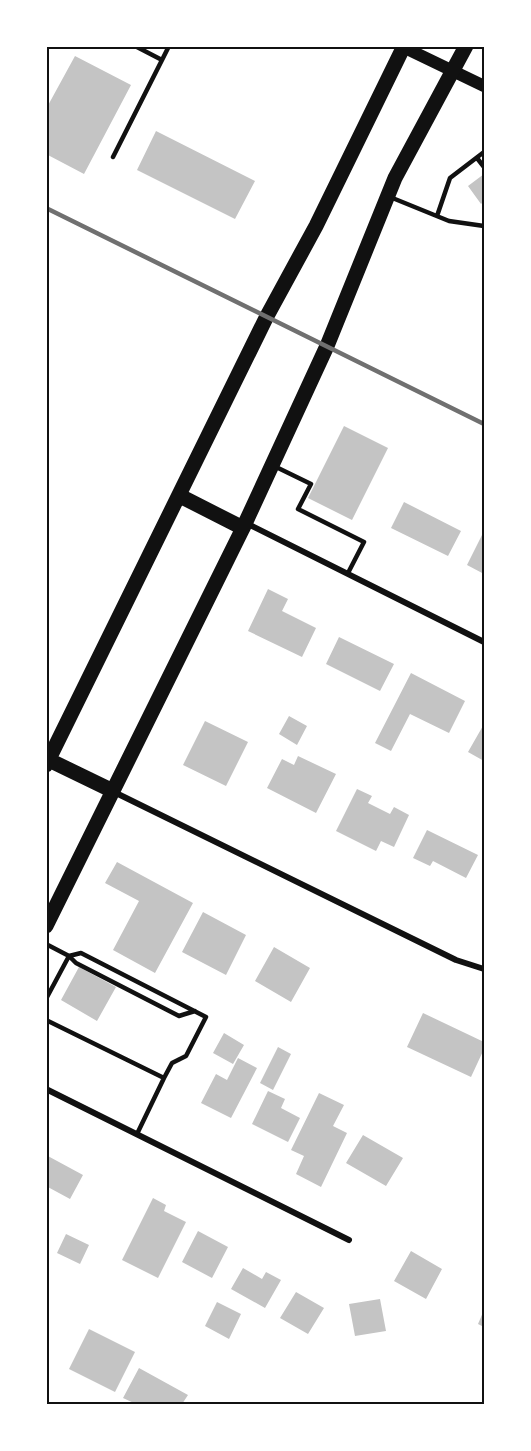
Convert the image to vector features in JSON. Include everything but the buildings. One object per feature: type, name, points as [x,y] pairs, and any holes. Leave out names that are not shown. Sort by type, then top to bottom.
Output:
[{"type":"main road","points":[[46,926],[272,465],[327,346],[395,178],[466,46]]},
{"type":"main road","points":[[113,791],[48,762],[403,47],[484,86]]},
{"type":"main road","points":[[180,496],[244,525]]},
{"type":"street","points":[[244,525],[348,573],[484,642]]},
{"type":"street","points":[[113,791],[456,960],[484,969]]},
{"type":"street","points":[[46,1089],[349,1240]]},
{"type":"lane","points":[[135,46],[162,60]]},
{"type":"lane","points":[[113,157],[170,46]]},
{"type":"lane","points":[[437,216],[450,178],[484,152]]},
{"type":"lane","points":[[477,158],[484,168]]},
{"type":"lane","points":[[388,196],[449,221],[484,226]]},
{"type":"lane","points":[[272,465],[311,484],[298,509],[364,543],[348,573]]},
{"type":"lane","points":[[46,944],[69,956],[76,963],[179,1016],[195,1011]]},
{"type":"lane","points":[[46,999],[69,956],[81,952],[207,1017],[186,1056],[172,1064],[137,1134]]},
{"type":"lane","points":[[46,1020],[164,1078]]},
{"type":"railway","points":[[46,208],[484,424]]}]
